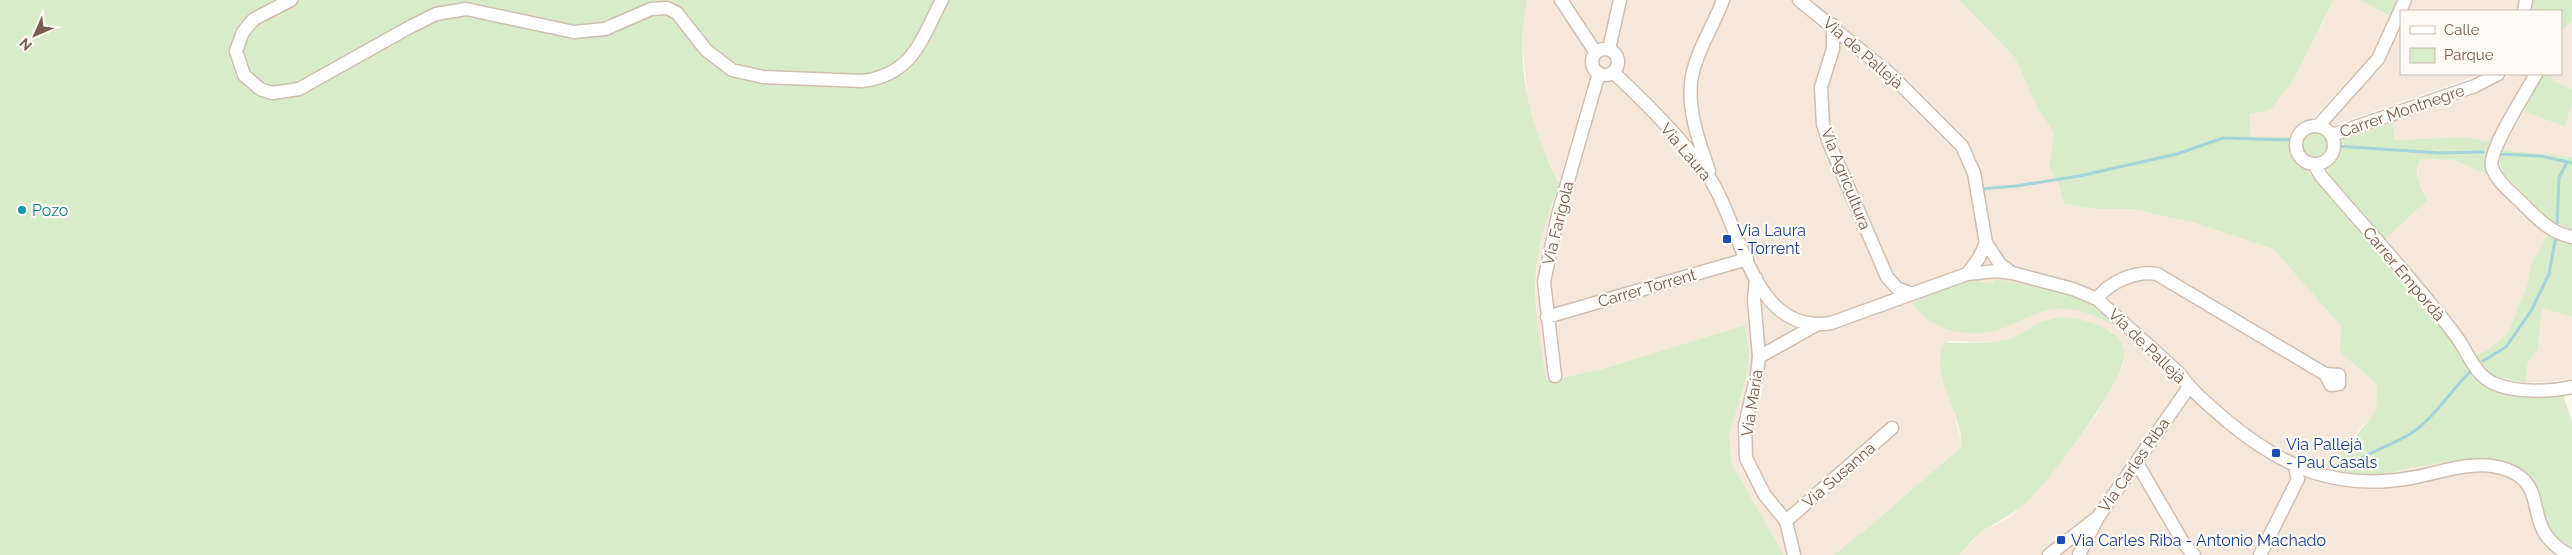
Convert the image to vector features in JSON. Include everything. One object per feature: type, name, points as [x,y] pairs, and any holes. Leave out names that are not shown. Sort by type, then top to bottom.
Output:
[{"type":"street","points":[[291,0],[254,19],[243,32],[236,51],[244,75],[260,89],[272,93],[299,89],[436,14],[466,9],[574,32],[605,29],[651,9],[667,8],[677,13],[706,50],[732,70],[762,77],[863,81],[879,79],[906,63],[918,49],[942,0]]},
{"type":"street","points":[[1561,0],[1596,53]]},
{"type":"street","points":[[1609,49],[1620,0]]},
{"type":"street","points":[[1712,183],[1698,142],[1691,92],[1692,75],[1723,0]]},
{"type":"street","name":"Via de Pallejà","points":[[1799,0],[1833,25],[1890,74],[1962,146],[1974,172],[1986,243],[2000,264],[2012,273],[2073,289],[2097,299],[2172,367],[2189,387],[2255,443],[2274,456],[2296,467],[2345,479],[2378,481],[2409,478],[2472,465],[2506,470],[2525,482],[2537,507],[2543,530],[2553,544],[2569,555]]},
{"type":"street","points":[[2318,126],[2332,135],[2334,147],[2333,153],[2328,160],[2314,164],[2301,157],[2297,144],[2303,131],[2318,126],[2378,59],[2400,11]]},
{"type":"street","name":"Via Agricultura","points":[[1833,25],[1833,49],[1821,87],[1823,124],[1832,151],[1887,277],[1897,288],[1912,294]]},
{"type":"street","points":[[1833,49],[1844,46],[1856,46]]},
{"type":"street","points":[[1602,49],[1609,49],[1618,58],[1618,66],[1613,72],[1599,73],[1593,63],[1596,53],[1602,49]]},
{"type":"street","name":"Via Laura","points":[[1613,72],[1680,141],[1712,183],[1767,298],[1788,317],[1816,325]]},
{"type":"street","name":"Via Farigola","points":[[1555,376],[1544,282],[1558,215],[1599,73]]},
{"type":"street","name":"Carrer Montnegre","points":[[2332,135],[2475,86],[2496,75]]},
{"type":"street","points":[[2535,75],[2500,138],[2491,160],[2492,168],[2546,226],[2552,231],[2572,237]]},
{"type":"street","name":"Carrer Empordà","points":[[2314,164],[2321,176],[2456,337],[2477,370],[2493,383],[2532,390],[2572,387]]},
{"type":"street","points":[[1967,274],[1979,258],[1986,243]]},
{"type":"street","name":"Carrer Torrent","points":[[1547,317],[1747,259]]},
{"type":"street","points":[[1816,325],[1831,323],[1967,274],[1996,271],[2012,273]]},
{"type":"street","points":[[2097,299],[2110,284],[2140,273],[2157,274],[2325,374]]},
{"type":"street","points":[[1879,306],[1887,288],[1887,277]]},
{"type":"street","name":"Via Maria","points":[[1756,278],[1754,299],[1759,358],[1758,374],[1745,426],[1746,458],[1764,494],[1786,521],[1794,555]]},
{"type":"street","name":"Via Maria","points":[[1759,358],[1816,325]]},
{"type":"street","name":"Via Carles Riba","points":[[2049,555],[2098,517],[2189,387]]},
{"type":"street","name":"Via Susanna","points":[[1786,521],[1892,428]]},
{"type":"street","points":[[2137,463],[2184,544],[2194,555]]},
{"type":"street","points":[[2260,555],[2298,479],[2296,467]]},
{"type":"street","points":[[2079,555],[2098,517]]},
{"type":"shaded area","points":[[1527,0],[1959,0],[2015,58],[2038,109],[2054,133],[2049,166],[2058,183],[2064,204],[2095,209],[2132,209],[2195,223],[2273,249],[2341,326],[2341,352],[2377,384],[2376,410],[2348,444],[2386,474],[2408,468],[2471,458],[2504,463],[2572,555],[1960,555],[1981,532],[2010,517],[2033,496],[2096,416],[2124,363],[2123,348],[2112,332],[2088,323],[2060,317],[2039,322],[2021,334],[2009,339],[1987,343],[1949,341],[1941,364],[1961,440],[1960,448],[1864,531],[1833,555],[1784,555],[1732,464],[1729,436],[1746,378],[1749,351],[1745,325],[1602,369],[1547,381],[1536,328],[1537,258],[1541,233],[1560,185],[1536,133],[1528,105],[1523,48],[1523,19]]},
{"type":"shaded area","points":[[2334,0],[2359,0],[2390,16],[2372,55],[2295,137],[2251,137],[2248,114],[2270,110],[2323,24]]},
{"type":"shaded area","points":[[2412,0],[2520,0],[2518,10],[2407,10]]},
{"type":"shaded area","points":[[2572,21],[2572,89],[2552,80],[2553,75],[2562,75],[2562,31]]},
{"type":"shaded area","points":[[2400,29],[2400,75],[2479,75],[2329,127],[2327,124],[2382,67]]},
{"type":"shaded area","points":[[2511,75],[2526,75],[2491,142],[2465,137],[2395,140],[2393,121],[2480,92]]},
{"type":"shaded area","points":[[2572,104],[2572,157],[2502,150],[2524,111],[2565,127]]},
{"type":"shaded area","points":[[2420,159],[2453,160],[2489,175],[2515,205],[2547,236],[2531,264],[2527,285],[2508,333],[2489,349],[2475,356],[2383,241],[2428,200],[2418,181],[2417,165]]},
{"type":"shaded area","points":[[2542,308],[2572,317],[2572,380],[2526,383],[2527,364],[2538,349]]},
{"type":"green space","points":[[0,0],[1527,0],[1522,49],[1527,95],[1540,140],[1560,185],[1549,211],[1542,235],[1535,282],[1538,328],[1547,381],[1602,369],[1745,325],[1749,351],[1746,378],[1729,436],[1732,464],[1784,555],[0,555]]},
{"type":"green space","points":[[1959,0],[2334,0],[2293,80],[2270,110],[2249,114],[2251,137],[2295,137],[2293,146],[2297,158],[2451,340],[2473,374],[2563,394],[2572,422],[2572,552],[2543,525],[2523,473],[2458,465],[2465,459],[2367,476],[2330,471],[2376,410],[2377,384],[2340,352],[2341,326],[2273,249],[2195,223],[2132,209],[2095,209],[2064,204],[2058,183],[2049,166],[2054,133],[2038,109],[2015,58]]},
{"type":"green space","points":[[2359,0],[2397,0],[2390,16]]},
{"type":"green space","points":[[2533,0],[2572,0],[2572,21],[2562,31],[2562,10],[2530,10]]},
{"type":"green space","points":[[2542,75],[2553,75],[2552,80],[2572,89],[2572,104],[2565,127],[2524,111]]},
{"type":"green space","points":[[2393,121],[2395,140],[2465,137],[2491,142],[2485,158],[2489,175],[2453,160],[2420,159],[2417,175],[2428,200],[2383,241],[2330,177],[2327,168],[2344,137]]},
{"type":"green space","points":[[2315,130],[2326,134],[2330,145],[2326,156],[2315,160],[2304,156],[2300,145],[2304,134]]},
{"type":"green space","points":[[2502,150],[2572,157],[2572,230],[2550,220],[2503,173],[2499,161]]},
{"type":"green space","points":[[2547,236],[2572,244],[2572,317],[2542,308],[2538,349],[2527,364],[2526,383],[2493,376],[2475,356],[2489,349],[2508,333],[2527,285],[2531,264]]},
{"type":"green space","points":[[1980,278],[1979,282],[1994,283],[1996,279],[2061,291],[2096,305],[2124,330],[2082,312],[2055,309],[2047,310],[1994,331],[1983,333],[1959,332],[1937,325],[1927,319],[1912,303],[1966,281]]},
{"type":"green space","points":[[2060,317],[2078,319],[2107,329],[2121,342],[2124,350],[2123,363],[2115,381],[2088,425],[2033,496],[2014,512],[1980,533],[1960,555],[1833,555],[1864,531],[1960,448],[1959,426],[1941,369],[1941,355],[1945,343],[1987,343],[2009,339],[2021,334],[2039,322]]},
{"type":"waterway","points":[[1980,189],[2016,186],[2079,176],[2177,154],[2223,138],[2291,140]]},
{"type":"waterway","points":[[2336,146],[2440,153],[2483,152]]},
{"type":"waterway","points":[[2497,154],[2541,156],[2572,163]]},
{"type":"waterway","points":[[2557,227],[2559,178],[2567,162]]},
{"type":"waterway","points":[[2483,361],[2506,347],[2531,311],[2549,274],[2556,236]]},
{"type":"waterway","points":[[2352,464],[2366,455],[2406,437],[2421,426],[2471,371]]},
{"type":"place","name":"Pozo","points":[[22,210]]},
{"type":"place","name":"Via Laura - Torrent","points":[[1727,239]]},
{"type":"place","name":"Via Pallejà - Pau Casals","points":[[2276,453]]},
{"type":"place","name":"Via Carles Riba - Antonio Machado","points":[[2061,540]]}]
